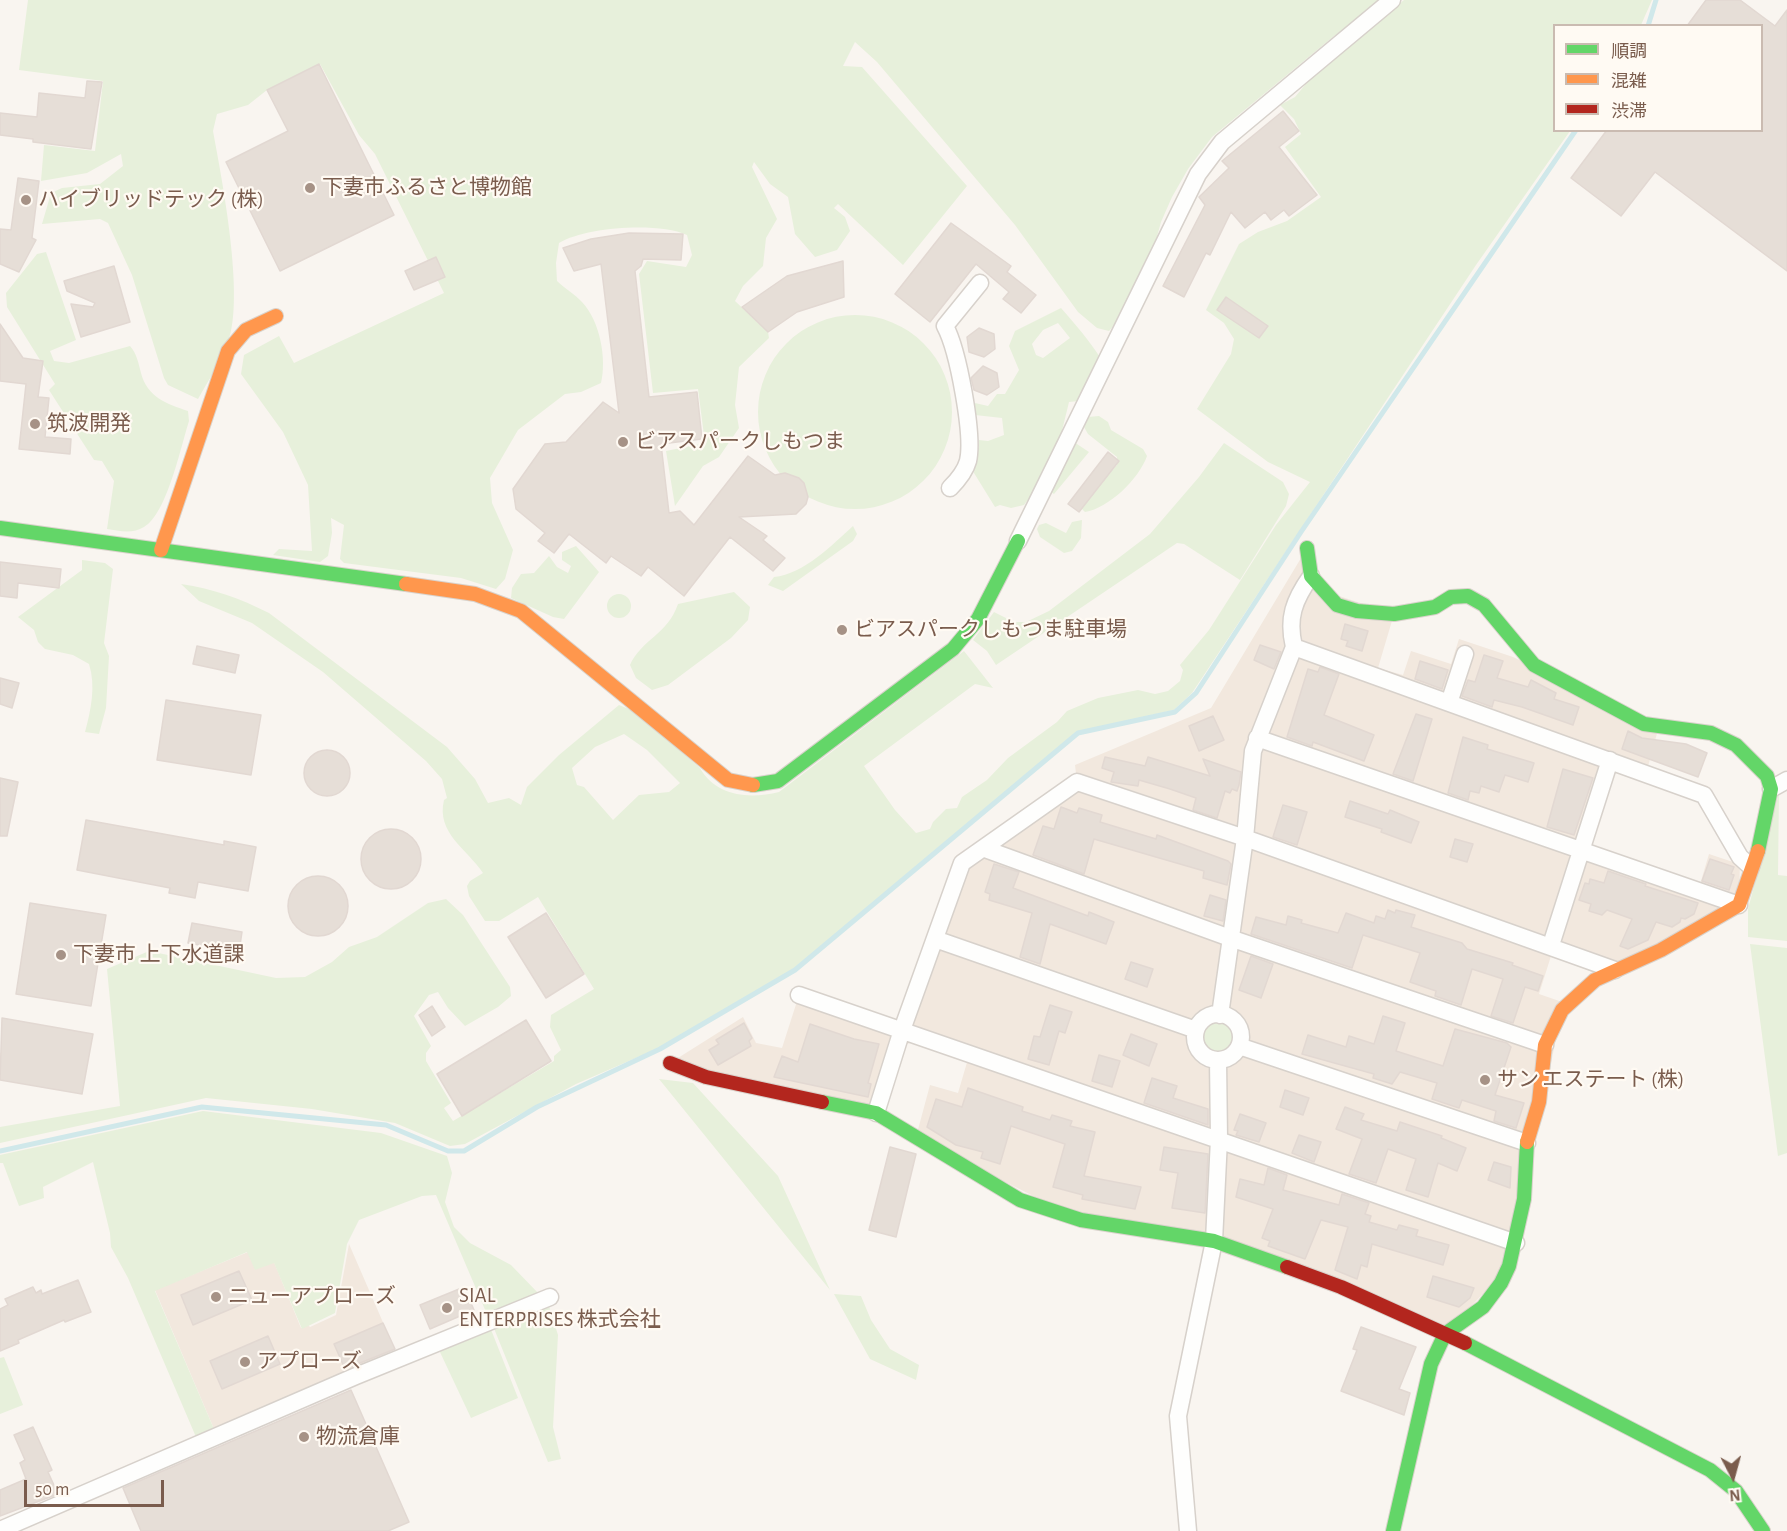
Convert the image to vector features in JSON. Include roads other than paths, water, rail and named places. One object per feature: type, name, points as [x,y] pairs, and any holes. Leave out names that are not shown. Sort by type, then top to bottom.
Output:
[{"type":"street","points":[[0,528],[445,588],[498,602],[521,611],[541,626],[728,780],[753,785],[778,781],[953,649],[978,619],[1198,174],[1221,142],[1392,0]]},
{"type":"street","points":[[950,488],[961,477],[968,460],[967,423],[958,359],[953,340],[945,327],[980,283]]},
{"type":"street","points":[[161,550],[228,351],[246,330],[276,316]]},
{"type":"street","points":[[1307,548],[1311,576],[1337,605],[1357,611],[1394,614],[1435,607],[1451,597],[1468,596],[1484,605],[1534,665],[1644,724],[1711,733],[1736,745],[1767,776],[1771,789],[1766,818],[1739,905],[1661,950],[1595,980],[1562,1010],[1545,1045],[1539,1102],[1527,1143],[1524,1199],[1516,1243],[1501,1284],[1483,1307],[1445,1334],[1431,1364],[1393,1531]]},
{"type":"street","points":[[1220,1015],[1245,838],[1253,751],[1276,698],[1294,647],[1290,631],[1291,611],[1296,596],[1311,576]]},
{"type":"street","points":[[1294,647],[1704,795],[1740,857],[1751,867]]},
{"type":"street","points":[[1449,703],[1465,654]]},
{"type":"street","points":[[1257,738],[1739,905]]},
{"type":"street","points":[[1551,945],[1579,851],[1610,760]]},
{"type":"street","points":[[1771,789],[1787,780]]},
{"type":"street","points":[[876,1113],[902,1030],[962,863],[1077,782],[1245,838],[1551,945],[1615,970]]},
{"type":"street","points":[[985,849],[1230,938],[1545,1045]]},
{"type":"street","points":[[935,939],[1196,1030]]},
{"type":"street","points":[[799,995],[1516,1243]]},
{"type":"street","points":[[1227,1016],[1238,1025],[1241,1039],[1231,1057],[1218,1060],[1204,1056],[1199,1050],[1196,1044],[1196,1030],[1206,1018],[1227,1016]]},
{"type":"street","points":[[1239,1046],[1527,1143]]},
{"type":"street","points":[[1188,1531],[1178,1416],[1214,1241],[1219,1139],[1218,1060]]},
{"type":"street","points":[[670,1063],[706,1077],[876,1113],[1020,1200],[1081,1220],[1214,1241],[1341,1287],[1445,1334],[1728,1481],[1748,1504],[1762,1531]]},
{"type":"street","points":[[0,1530],[356,1376],[550,1297]]},
{"type":"waterway","points":[[1649,24],[1656,0]]},
{"type":"waterway","points":[[0,1151],[202,1107],[386,1125],[448,1151],[464,1151],[537,1107],[660,1049],[795,970],[1078,733],[1175,712],[1196,693],[1301,532],[1575,132]]},
{"type":"place","name":"下妻市ふるさと博物館","points":[[310,188]]},
{"type":"place","name":"ハイブリッドテック (株)","points":[[26,200]]},
{"type":"place","name":"筑波開発","points":[[35,424]]},
{"type":"place","name":"ビアスパークしもつま","points":[[623,442]]},
{"type":"place","name":"ビアスパークしもつま駐車場","points":[[842,630]]},
{"type":"place","name":"下妻市 上下水道課","points":[[61,955]]},
{"type":"place","name":"サン エステート (株)","points":[[1485,1080]]},
{"type":"place","name":"ニューアプローズ","points":[[216,1297]]},
{"type":"place","name":"SIAL ENTERPRISES 株式会社","points":[[447,1308]]},
{"type":"place","name":"アプローズ","points":[[245,1362]]},
{"type":"place","name":"物流倉庫","points":[[304,1437]]}]
